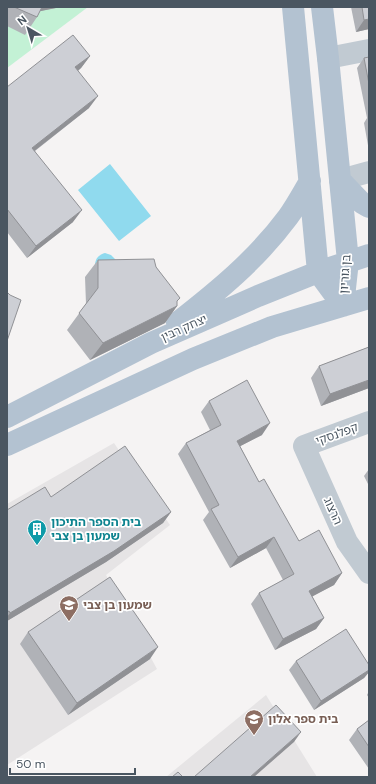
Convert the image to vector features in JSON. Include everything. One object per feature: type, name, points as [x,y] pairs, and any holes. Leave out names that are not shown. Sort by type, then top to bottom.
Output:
[{"type":"main road","points":[[293,7],[318,272]]},
{"type":"main road","name":"בן גוריון","points":[[322,7],[348,261],[343,306]]},
{"type":"main road","points":[[340,180],[362,203],[369,207]]},
{"type":"main road","points":[[151,343],[213,295],[246,266],[288,217],[310,181]]},
{"type":"main road","name":"יצחק רבין","points":[[7,417],[151,343],[258,296],[318,272],[369,255]]},
{"type":"main road","name":"בן גוריון","points":[[318,272],[343,306]]},
{"type":"main road","points":[[7,445],[193,358],[272,327],[369,298]]},
{"type":"street","points":[[328,58],[369,50]]},
{"type":"street","points":[[340,180],[369,172]]},
{"type":"street","name":"קפלנסקי","points":[[304,446],[369,422]]},
{"type":"street","name":"הרצוג","points":[[304,446],[347,542],[369,572]]},
{"type":"shaded area","name":"שמעון בן צבי","points":[[114,443],[170,525],[106,575],[157,669],[7,765],[7,504]]},
{"type":"shaded area","name":"בית ספר אלון","points":[[266,695],[317,777],[166,777]]},
{"type":"green space","points":[[22,7],[88,7],[7,68],[7,17]]},
{"type":"water","points":[[110,164],[151,216],[119,241],[78,190]]},
{"type":"water","points":[[105,253],[111,255],[116,260],[95,266],[97,258]]},
{"type":"building","points":[[14,7],[42,7],[37,17]]},
{"type":"building","points":[[362,7],[369,7],[369,19],[364,20]]},
{"type":"building","points":[[73,35],[90,56],[75,67],[98,96],[32,148],[82,210],[36,246],[7,209],[7,87]]},
{"type":"building","points":[[369,57],[369,84],[364,58]]},
{"type":"building","points":[[154,259],[156,267],[180,298],[177,301],[177,306],[103,343],[79,313],[98,288],[98,260]]},
{"type":"building","points":[[7,292],[21,300],[7,341]]},
{"type":"building","points":[[369,347],[369,380],[330,394],[319,366]]},
{"type":"building","points":[[247,380],[270,423],[237,441],[259,482],[264,479],[299,541],[319,530],[342,573],[309,591],[324,618],[283,639],[259,593],[294,574],[274,537],[238,557],[211,509],[219,505],[186,443],[221,425],[209,401]]},
{"type":"building","points":[[125,446],[171,512],[114,551],[10,613],[9,611],[7,612],[7,510],[45,487],[51,497]]},
{"type":"building","points":[[110,577],[158,647],[77,703],[28,632]]},
{"type":"building","points":[[346,629],[369,665],[369,670],[321,701],[296,661]]},
{"type":"building","points":[[276,705],[301,732],[250,777],[194,777]]},
{"type":"building","points":[[369,720],[369,747],[357,729]]},
{"type":"building","points":[[178,772],[183,777],[172,777]]},
{"type":"place","name":"בית הספר התיכון שמעון בן צבי","points":[[37,546]]},
{"type":"place","name":"שמעון בן צבי","points":[[69,622]]},
{"type":"place","name":"בית ספר אלון","points":[[254,736]]}]
